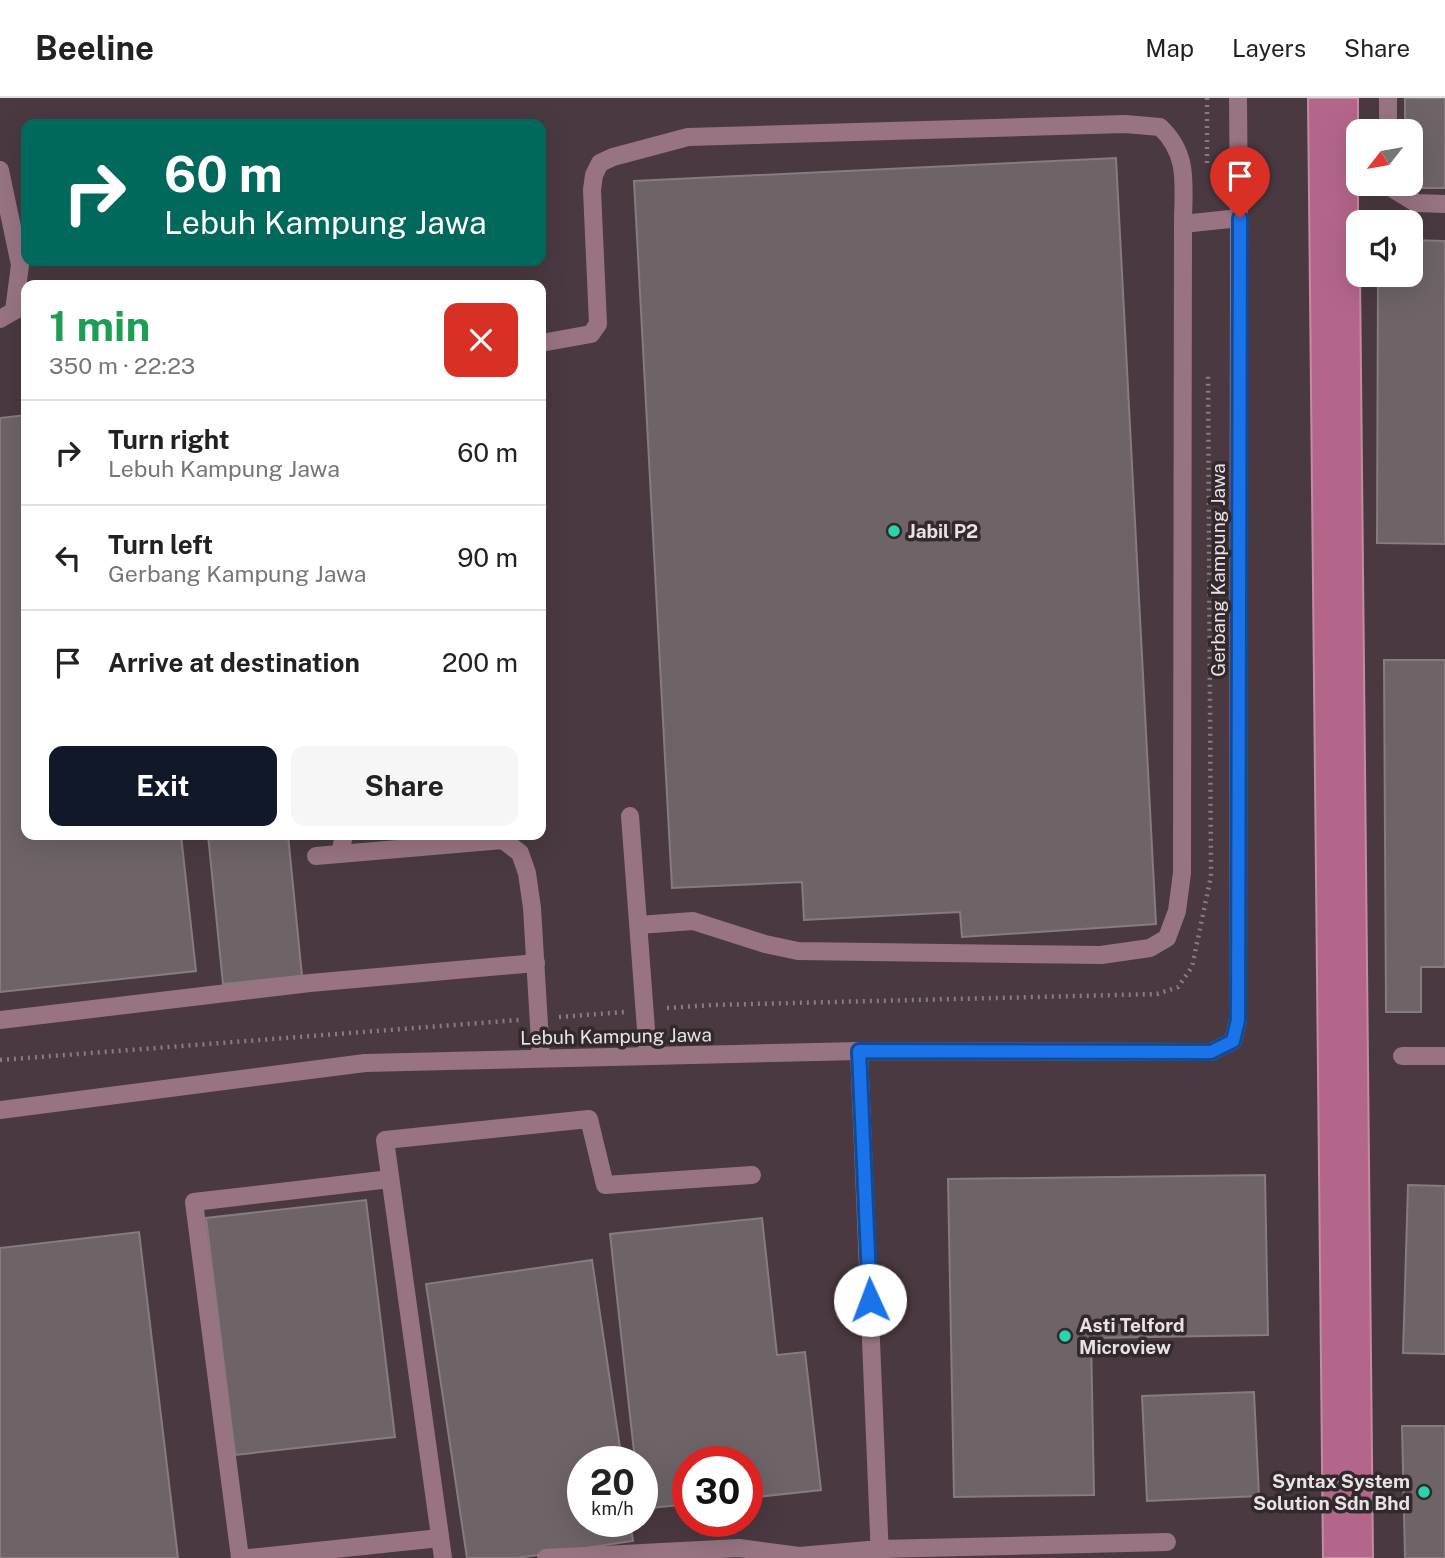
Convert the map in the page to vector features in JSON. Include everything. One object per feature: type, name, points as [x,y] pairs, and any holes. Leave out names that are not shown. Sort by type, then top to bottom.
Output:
[{"type":"street","name":"Gerbang Kampung Jawa","points":[[1233,1041],[1238,1020],[1240,218],[1237,98]]},
{"type":"street","points":[[1388,98],[1388,119]]},
{"type":"street","points":[[546,341],[591,334],[598,324],[592,190],[600,163],[613,157],[688,137],[1125,124],[1160,127],[1177,146],[1183,165],[1182,873],[1177,911],[1167,938],[1150,948],[1101,955],[798,951],[765,944],[693,921],[639,925]]},
{"type":"street","points":[[0,170],[20,265],[14,311],[0,320]]},
{"type":"street","points":[[1404,196],[1416,203],[1445,204]]},
{"type":"street","points":[[1183,224],[1240,218]]},
{"type":"street","points":[[630,816],[648,1056]]},
{"type":"street","points":[[340,854],[343,840]]},
{"type":"street","points":[[316,856],[503,840],[520,853],[527,873],[536,963],[541,1058]]},
{"type":"street","points":[[0,1020],[310,983],[536,963]]},
{"type":"street","name":"Lebuh Kampung Jawa","points":[[0,1110],[365,1063],[859,1051],[1211,1052],[1233,1041]]},
{"type":"street","points":[[859,1051],[880,1554]]},
{"type":"street","points":[[1402,1056],[1445,1056]]},
{"type":"street","points":[[443,1558],[385,1140],[589,1119],[605,1185],[752,1175]]},
{"type":"street","points":[[240,1558],[194,1202],[390,1178]]},
{"type":"street","points":[[249,1558],[440,1538]]},
{"type":"street","points":[[546,1558],[739,1548],[799,1557],[1167,1542]]},
{"type":"path","points":[[1207,98],[1207,180]]},
{"type":"path","points":[[0,1060],[712,1005],[1157,993],[1178,986],[1192,967],[1211,876],[1208,360]]},
{"type":"shaded area","points":[[0,98],[1445,98],[1445,1558],[0,1558]]},
{"type":"shaded area","points":[[1308,98],[1358,98],[1358,119],[1346,119],[1346,196],[1358,196],[1358,210],[1346,210],[1346,287],[1360,287],[1373,1558],[1323,1558]]},
{"type":"building","points":[[1405,98],[1445,98],[1445,188],[1423,188],[1423,119],[1405,119]]},
{"type":"building","name":"Jabil P2","points":[[1116,158],[1156,924],[962,937],[960,912],[804,920],[802,882],[672,888],[634,181]]},
{"type":"building","points":[[1423,240],[1445,241],[1445,544],[1377,543],[1378,287],[1423,287]]},
{"type":"building","points":[[21,416],[21,840],[182,840],[196,971],[0,992],[0,418]]},
{"type":"building","points":[[1384,660],[1445,660],[1445,967],[1421,967],[1421,1012],[1386,1012]]},
{"type":"building","points":[[209,840],[288,840],[302,976],[223,984]]},
{"type":"building","name":"Asti Telford Microview","points":[[1265,1175],[1268,1335],[1091,1338],[1094,1495],[954,1497],[948,1179]]},
{"type":"building","points":[[1408,1185],[1445,1186],[1445,1354],[1403,1353]]},
{"type":"building","points":[[366,1200],[395,1437],[235,1455],[206,1218]]},
{"type":"building","points":[[762,1218],[777,1355],[805,1352],[821,1490],[763,1496],[763,1446],[672,1446],[672,1506],[658,1507],[658,1446],[633,1446],[610,1234]]},
{"type":"building","points":[[139,1232],[178,1558],[0,1558],[0,1248]]},
{"type":"building","points":[[592,1260],[620,1446],[567,1446],[567,1537],[632,1537],[633,1541],[517,1558],[467,1558],[426,1284]]},
{"type":"building","points":[[1254,1392],[1259,1496],[1147,1501],[1142,1396]]},
{"type":"building","name":"Syntax System Solution Sdn Bhd","points":[[1402,1426],[1445,1426],[1445,1558],[1405,1558]]},
{"type":"place","name":"Jabil P2","points":[[894,531]]},
{"type":"place","name":"Asti Telford Microview","points":[[1065,1336]]},
{"type":"place","name":"Syntax System Solution Sdn Bhd","points":[[1424,1492]]},
{"type":"route","points":[[870,1300],[859,1051],[1211,1052],[1233,1041],[1238,1020],[1240,218]]}]
